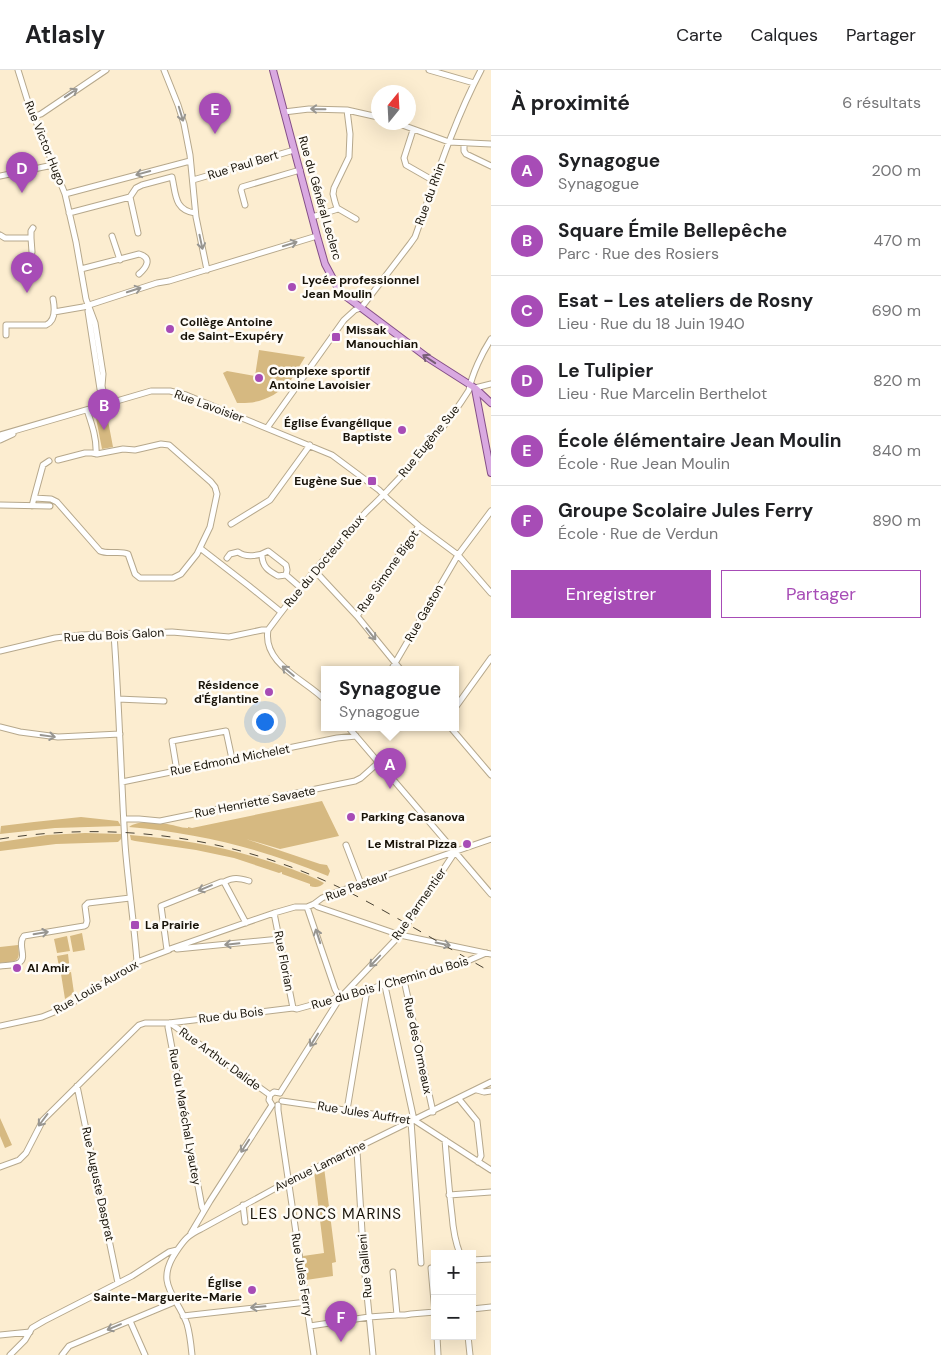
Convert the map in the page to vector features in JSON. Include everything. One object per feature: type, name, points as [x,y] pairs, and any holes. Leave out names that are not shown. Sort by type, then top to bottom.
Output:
[{"type":"main road","name":"Rue du Général Leclerc","points":[[273,70],[325,264],[340,292],[428,358],[473,386],[491,403]]},
{"type":"main road","points":[[473,386],[491,473]]},
{"type":"street","name":"Rue Victor Hugo","points":[[18,70],[27,99],[65,194],[74,232],[105,405]]},
{"type":"street","points":[[35,116],[41,114],[106,70]]},
{"type":"street","points":[[164,70],[184,124],[193,180],[195,213],[207,270]]},
{"type":"street","points":[[429,70],[474,83]]},
{"type":"street","name":"Rue du Rhin","points":[[267,428],[344,320],[355,310],[361,308],[415,237],[449,142],[481,70]]},
{"type":"street","points":[[284,112],[309,109],[347,110],[371,116]]},
{"type":"street","points":[[347,110],[350,134],[349,157],[333,191],[338,209],[356,218]]},
{"type":"street","points":[[434,181],[406,165],[404,158],[413,130],[449,142],[491,144]]},
{"type":"street","points":[[464,143],[466,154],[491,166]]},
{"type":"street","name":"Rue Paul Bert","points":[[193,180],[294,150]]},
{"type":"street","points":[[65,194],[190,161]]},
{"type":"street","points":[[0,176],[53,165]]},
{"type":"street","points":[[246,206],[240,190],[242,187],[300,170]]},
{"type":"street","points":[[68,213],[130,197],[136,188],[142,185],[172,177],[182,209],[195,213]]},
{"type":"street","points":[[130,197],[138,234]]},
{"type":"street","points":[[312,217],[338,209]]},
{"type":"street","points":[[32,252],[30,231],[33,228]]},
{"type":"street","points":[[0,235],[6,238],[31,238]]},
{"type":"street","points":[[112,236],[120,260]]},
{"type":"street","points":[[54,312],[88,306],[157,283],[170,281],[317,236]]},
{"type":"street","points":[[81,270],[142,254],[147,264],[146,268],[139,274]]},
{"type":"street","points":[[6,334],[6,325],[48,324],[53,318],[53,300]]},
{"type":"street","name":"Rue Eugène Sue","points":[[383,494],[389,490],[450,419],[473,386],[482,356],[491,339]]},
{"type":"street","points":[[473,386],[491,384]]},
{"type":"street","name":"Rue Lavoisier","points":[[0,436],[61,417],[88,413],[105,405],[151,391],[175,392],[192,397],[332,455],[383,494],[419,526],[458,555],[491,593]]},
{"type":"street","points":[[88,413],[97,449],[96,453]]},
{"type":"street","name":"Rue Lavoisier","points":[[0,440],[20,430]]},
{"type":"street","points":[[34,498],[56,502],[100,551],[107,553],[124,552],[128,554],[135,574],[140,578],[173,578],[178,576],[200,548],[210,527],[217,496],[216,489],[211,482],[171,447],[166,444],[156,444],[135,450],[123,449],[89,453],[58,460]]},
{"type":"street","points":[[231,524],[270,500],[310,445]]},
{"type":"street","points":[[32,506],[43,465],[49,461]]},
{"type":"street","name":"Rue du Docteur Roux","points":[[268,630],[315,571],[383,494]]},
{"type":"street","points":[[0,505],[50,506]]},
{"type":"street","name":"Rue Gaston","points":[[393,666],[458,555],[491,511]]},
{"type":"street","name":"Rue Simone Bigot","points":[[357,616],[419,526]]},
{"type":"street","points":[[200,548],[281,612]]},
{"type":"street","points":[[228,558],[230,554],[238,552],[243,559],[262,555],[268,551],[284,563],[287,567],[286,575]]},
{"type":"street","points":[[262,555],[264,566],[278,576],[286,575],[301,588]]},
{"type":"street","points":[[315,571],[357,616],[398,666]]},
{"type":"street","points":[[268,630],[268,644],[279,662],[286,670],[321,696]]},
{"type":"street","name":"Rue du Bois Galon","points":[[0,651],[81,634],[172,632],[229,637],[268,630]]},
{"type":"street","points":[[114,634],[124,819],[137,962]]},
{"type":"street","points":[[459,702],[491,658]]},
{"type":"street","points":[[118,698],[164,701]]},
{"type":"street","points":[[0,727],[20,732],[58,737],[120,734]]},
{"type":"street","points":[[177,771],[172,741],[226,731],[232,760]]},
{"type":"street","name":"Rue Edmond Michelet","points":[[338,738],[347,731]]},
{"type":"street","points":[[352,731],[491,894]]},
{"type":"street","points":[[453,731],[491,775]]},
{"type":"street","name":"Rue Edmond Michelet","points":[[122,782],[338,738],[356,736]]},
{"type":"street","name":"Rue Henriette Savaete","points":[[124,819],[160,820],[355,781],[379,762]]},
{"type":"street","name":"Rue Pasteur","points":[[167,950],[274,913],[295,907],[307,907],[322,898],[491,839]]},
{"type":"street","points":[[346,845],[361,884]]},
{"type":"street","name":"Rue Parmentier","points":[[280,1093],[340,998],[400,935],[455,851]]},
{"type":"street","points":[[167,950],[161,906],[232,878],[242,878],[249,881]]},
{"type":"street","points":[[224,882],[246,923]]},
{"type":"street","points":[[0,966],[19,964],[22,961],[21,941],[24,936],[86,925],[85,906],[88,902],[130,898]]},
{"type":"street","points":[[314,904],[400,935],[489,953]]},
{"type":"street","points":[[307,907],[340,998]]},
{"type":"street","name":"Rue Florian","points":[[274,913],[293,1008]]},
{"type":"street","name":"Rue Louis Auroux","points":[[0,1026],[42,1017],[64,1008],[137,962],[167,950],[280,939]]},
{"type":"street","name":"Rue du Bois / Chemin du Bois","points":[[293,1008],[298,1009],[384,986],[468,962],[489,953]]},
{"type":"street","name":"Rue des Ormeaux","points":[[404,980],[433,1112]]},
{"type":"street","points":[[384,986],[412,1120],[421,1263]]},
{"type":"street","points":[[347,1110],[367,990]]},
{"type":"street","name":"Rue du Bois","points":[[0,1167],[19,1160],[26,1153],[43,1120],[139,1025],[145,1022],[169,1023],[293,1008]]},
{"type":"street","name":"Rue Arthur Dalide","points":[[169,1023],[270,1095]]},
{"type":"street","name":"Rue du Maréchal Lyautey","points":[[169,1023],[168,1027],[204,1211]]},
{"type":"street","name":"Avenue Lamartine","points":[[10,1355],[32,1328],[118,1283],[169,1252],[178,1250],[191,1234],[288,1181],[412,1120],[433,1112],[491,1082]]},
{"type":"street","name":"Rue Auguste Dasprat","points":[[77,1086],[118,1283]]},
{"type":"street","points":[[477,1090],[491,1091]]},
{"type":"street","points":[[191,1234],[204,1211],[278,1104],[282,1097],[280,1093],[274,1092],[270,1095],[269,1100],[278,1104]]},
{"type":"street","points":[[459,1099],[477,1121],[481,1156],[478,1162]]},
{"type":"street","name":"Rue Jules Auffret","points":[[278,1104],[347,1110],[412,1120],[491,1170]]},
{"type":"street","name":"Rue Jules Ferry","points":[[278,1104],[314,1355]]},
{"type":"street","points":[[445,1140],[449,1195],[455,1243],[458,1250]]},
{"type":"street","name":"Rue Gallieni","points":[[355,1148],[357,1151],[372,1355]]},
{"type":"street","points":[[449,1195],[491,1192]]},
{"type":"street","points":[[243,1205],[245,1222]]},
{"type":"street","points":[[178,1250],[168,1267],[166,1277],[174,1301],[189,1330],[192,1355]]},
{"type":"street","points":[[158,1260],[168,1267]]},
{"type":"street","points":[[476,1260],[491,1260]]},
{"type":"street","points":[[393,1272],[397,1315]]},
{"type":"street","points":[[62,1355],[69,1346],[174,1301]]},
{"type":"street","points":[[183,1316],[307,1302]]},
{"type":"street","points":[[476,1309],[491,1307]]},
{"type":"street","points":[[310,1326],[369,1317],[405,1316],[431,1312]]},
{"type":"street","points":[[130,1321],[145,1355]]},
{"type":"street","points":[[0,1334],[30,1332]]},
{"type":"street","points":[[436,1340],[438,1355]]},
{"type":"street","points":[[468,1340],[470,1355]]},
{"type":"shaded area","name":"Complexe sportif Antoine Lavoisier","points":[[259,350],[305,357],[291,380],[279,391],[259,401],[237,403],[223,373],[227,371],[255,376]]},
{"type":"shaded area","points":[[106,410],[113,447],[102,449],[95,413]]},
{"type":"shaded area","points":[[322,801],[339,836],[280,849],[246,839],[327,865],[330,871],[328,876],[255,850],[180,833],[129,827],[139,823],[152,822],[192,828]]},
{"type":"shaded area","points":[[81,817],[118,821],[121,826],[55,828],[0,834],[1,826]]},
{"type":"shaded area","points":[[122,834],[118,842],[56,844],[0,851],[0,842],[47,835]]},
{"type":"shaded area","points":[[130,835],[185,841],[239,852],[293,870],[324,883],[320,886],[312,887],[310,884],[282,874],[282,872],[279,873],[234,858],[135,841],[131,840]]},
{"type":"shaded area","points":[[82,933],[85,950],[73,952],[70,936]]},
{"type":"shaded area","points":[[67,936],[70,951],[57,953],[54,939]]},
{"type":"shaded area","points":[[18,945],[19,955],[16,960],[0,963],[0,947]]},
{"type":"shaded area","points":[[68,954],[70,971],[60,972],[57,956]]},
{"type":"shaded area","points":[[71,972],[74,993],[65,999],[61,974]]},
{"type":"shaded area","points":[[0,1118],[12,1145],[5,1148],[0,1136]]},
{"type":"shaded area","points":[[324,1167],[336,1262],[332,1263],[333,1276],[306,1280],[303,1256],[324,1253],[314,1171]]},
{"type":"railway","points":[[0,839],[42,834],[127,833],[211,844],[252,854],[293,868],[341,888],[491,972]]},
{"type":"place","name":"École élémentaire Jean Moulin","points":[[215,134]]},
{"type":"place","name":"Le Tulipier","points":[[22,193]]},
{"type":"place","name":"Lycée professionnel Jean Moulin","points":[[292,287]]},
{"type":"place","name":"Esat - Les ateliers de Rosny","points":[[27,293]]},
{"type":"place","name":"Collège Antoine de Saint-Exupéry","points":[[170,329]]},
{"type":"place","name":"Missak Manouchian","points":[[336,337]]},
{"type":"place","name":"Complexe sportif Antoine Lavoisier","points":[[259,378]]},
{"type":"place","name":"Square Émile Bellepêche","points":[[104,430]]},
{"type":"place","name":"Église Évangélique Baptiste","points":[[402,430]]},
{"type":"place","name":"Eugène Sue","points":[[372,481]]},
{"type":"place","name":"Résidence d'Églantine","points":[[269,692]]},
{"type":"place","name":"Synagogue","points":[[390,789]]},
{"type":"place","name":"Parking Casanova","points":[[351,817]]},
{"type":"place","name":"Le Mistral Pizza","points":[[467,844]]},
{"type":"place","name":"La Prairie","points":[[135,925]]},
{"type":"place","name":"Al Amir","points":[[17,968]]},
{"type":"place","name":"Église Sainte-Marguerite-Marie","points":[[252,1290]]},
{"type":"place","name":"Groupe Scolaire Jules Ferry","points":[[341,1342]]},
{"type":"district","name":"LES JONCS MARINS","points":[[326,1214]]}]
